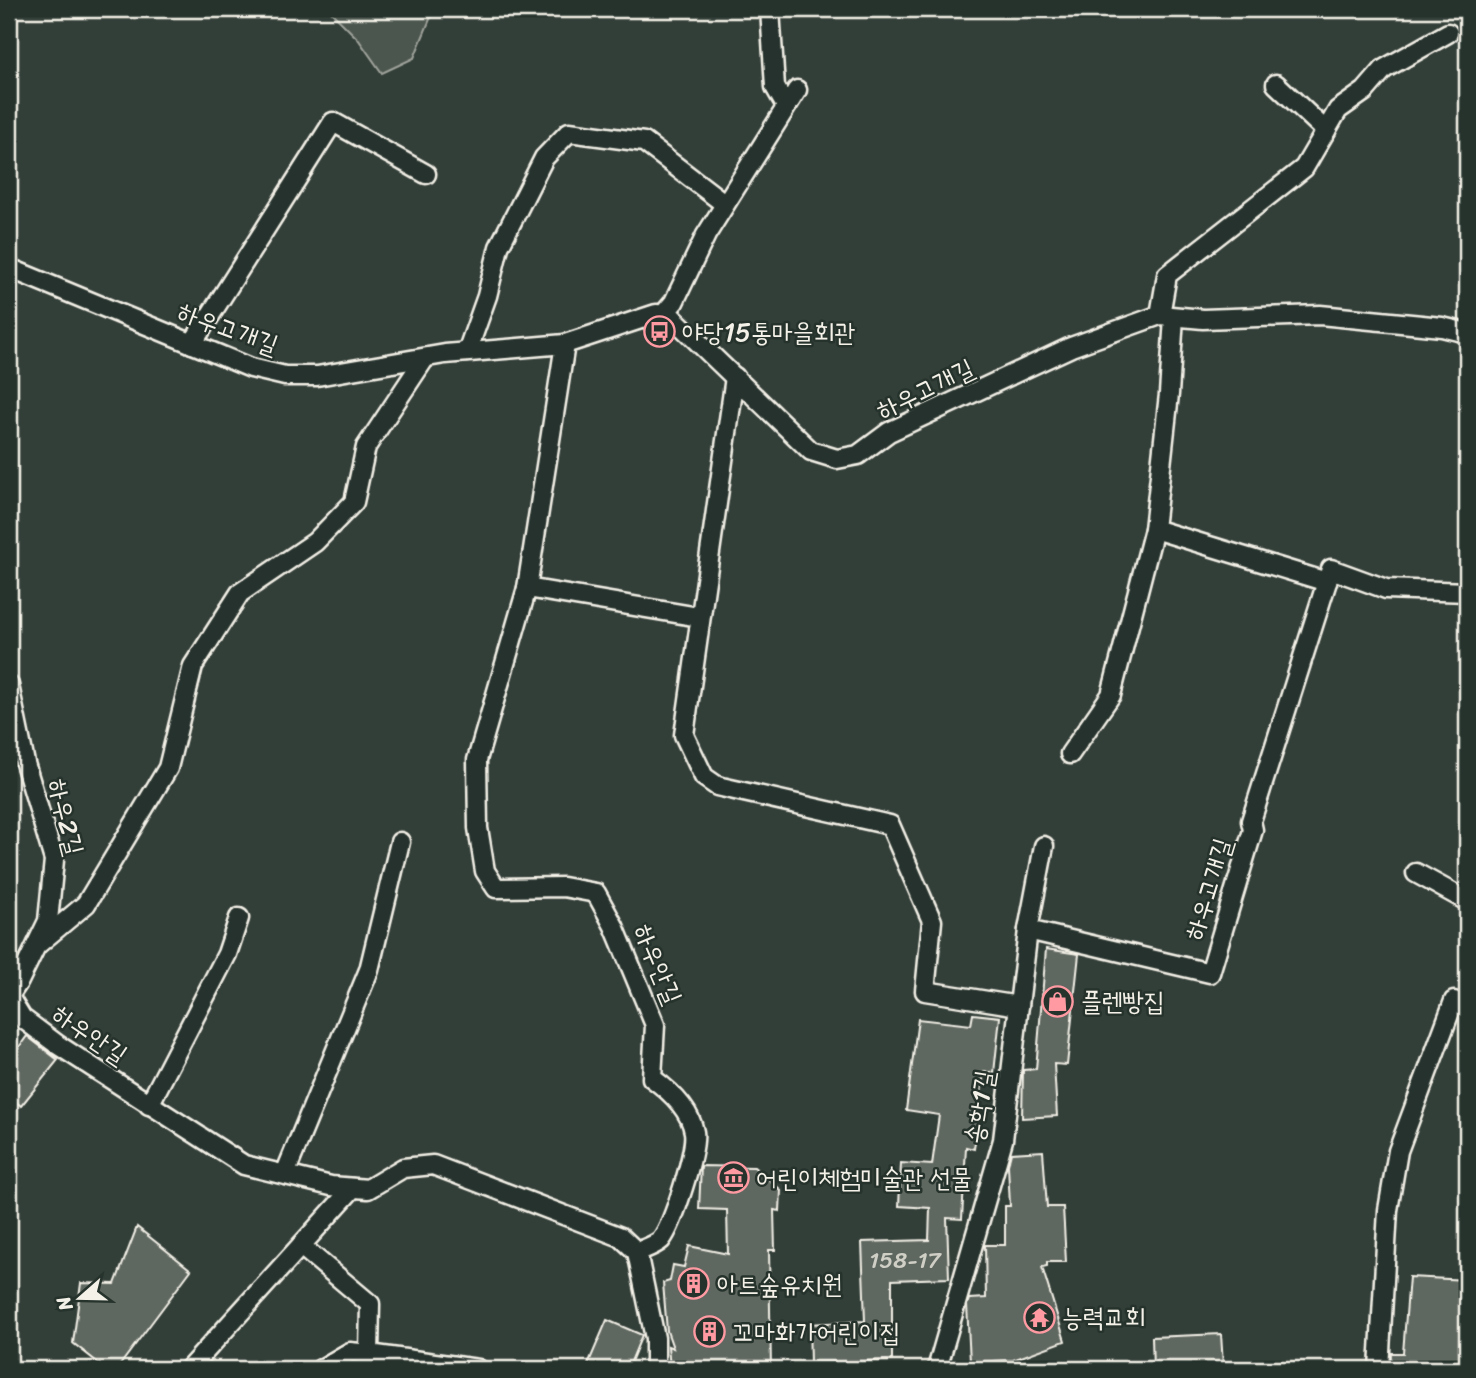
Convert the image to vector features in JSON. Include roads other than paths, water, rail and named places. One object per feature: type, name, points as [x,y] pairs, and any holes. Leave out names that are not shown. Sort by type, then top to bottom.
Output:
[{"type":"street","points":[[770,9],[775,87],[786,106]]},
{"type":"street","points":[[1070,754],[1111,695],[1154,529],[1169,394],[1167,275],[1304,168],[1338,110],[1365,91],[1384,69],[1448,33]]},
{"type":"street","points":[[1276,84],[1326,131]]},
{"type":"street","points":[[663,315],[674,302],[725,204],[797,90]]},
{"type":"street","points":[[192,344],[333,122],[426,174]]},
{"type":"street","points":[[467,352],[487,296],[499,247],[544,158],[569,132],[644,142],[725,204]]},
{"type":"street","name":"하우고개길","points":[[9,268],[251,368],[285,376],[317,376],[467,352],[565,344],[656,314],[671,316],[811,451],[837,459],[858,455],[889,432],[1071,347],[1167,316],[1320,315],[1442,327],[1467,333]]},
{"type":"street","points":[[565,344],[527,588],[699,617]]},
{"type":"street","points":[[37,945],[86,904],[168,768],[193,666],[240,593],[315,542],[354,502],[366,447],[425,358]]},
{"type":"street","points":[[735,377],[684,735],[704,777],[717,786],[890,825],[932,921],[925,991],[1019,1006]]},
{"type":"street","points":[[1154,529],[1327,582],[1331,569],[1386,589],[1467,592]]},
{"type":"street","name":"하우고개길","points":[[1027,930],[1210,973],[1254,830],[1251,821],[1327,582]]},
{"type":"street","name":"하우안길","points":[[9,996],[22,1018],[149,1105],[244,1165],[331,1186],[368,1189],[403,1168],[433,1165],[621,1237],[637,1252],[660,1241],[673,1215],[695,1135],[690,1117],[667,1088],[652,1078],[655,1025],[614,926],[596,893],[563,887],[496,888],[485,871],[478,828],[477,760],[527,588]]},
{"type":"street","name":"하우2길","points":[[9,685],[26,763],[54,860],[48,921],[9,996]]},
{"type":"street","points":[[285,1174],[369,970],[400,842]]},
{"type":"street","name":"송학1길","points":[[937,1369],[1003,1140],[1027,930],[1044,846]]},
{"type":"street","points":[[1416,873],[1467,901]]},
{"type":"street","points":[[149,1105],[227,954],[239,918]]},
{"type":"street","points":[[1379,1369],[1388,1210],[1398,1152],[1454,1001]]},
{"type":"street","points":[[189,1369],[353,1188]]},
{"type":"street","points":[[301,1246],[370,1304],[369,1354]]},
{"type":"street","points":[[637,1252],[655,1338],[655,1369]]},
{"type":"street","points":[[321,1369],[350,1352],[478,1369]]},
{"type":"place","name":"야당15통마을회관","points":[[659,332]]},
{"type":"place","name":"플렌빵집","points":[[1058,1001]]},
{"type":"place","name":"어린이체험미술관 선물","points":[[733,1178]]},
{"type":"place","name":"아트숲유치원","points":[[694,1284]]},
{"type":"place","name":"능력교회","points":[[1039,1317]]},
{"type":"place","name":"꼬마화가어린이집","points":[[710,1332]]}]
